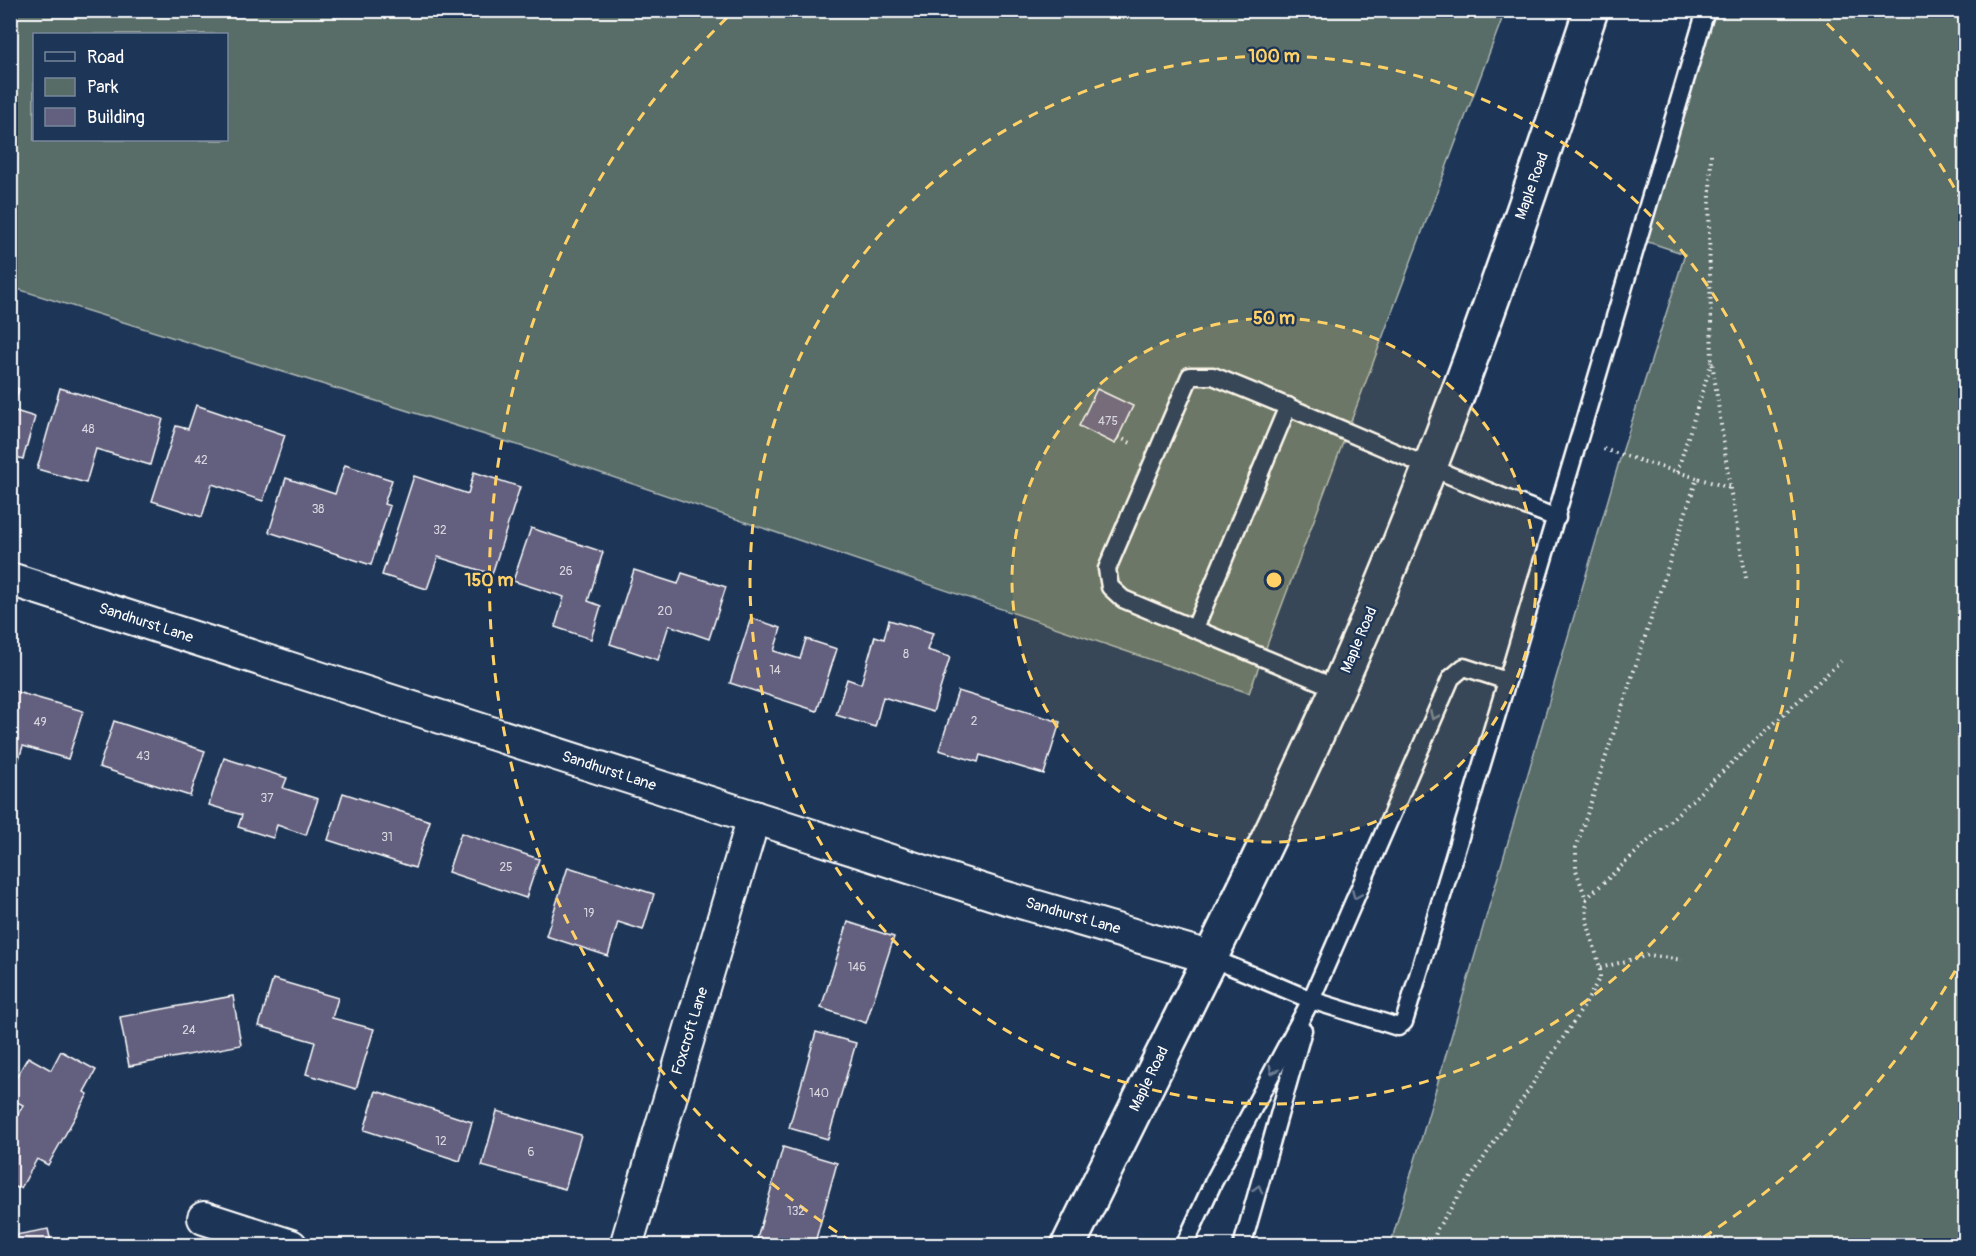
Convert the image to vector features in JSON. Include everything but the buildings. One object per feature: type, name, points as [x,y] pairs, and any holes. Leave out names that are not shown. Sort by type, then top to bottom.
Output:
[{"type":"main road","name":"Maple Road","points":[[1068,1245],[1274,827],[1338,689],[1431,469],[1546,147],[1591,10]]},
{"type":"street","name":"Sandhurst Lane","points":[[10,579],[1000,896],[1209,957]]},
{"type":"street","name":"Foxcroft Lane","points":[[626,1245],[754,817]]},
{"type":"street","points":[[204,1218],[291,1245]]},
{"type":"lane","points":[[1209,957],[1311,1000],[1398,1027],[1404,1022],[1580,442],[1706,10]]},
{"type":"lane","points":[[1338,689],[1124,599],[1110,587],[1107,569],[1176,403],[1190,376],[1213,376],[1288,406],[1431,469],[1557,518]]},
{"type":"lane","points":[[1195,628],[1288,406]]},
{"type":"lane","points":[[1185,1245],[1213,1183],[1311,1000],[1451,678],[1464,668],[1507,681]]},
{"type":"lane","points":[[1242,1245],[1311,1000]]},
{"type":"path","points":[[1711,154],[1709,232],[1712,362],[1730,488],[1746,578]]},
{"type":"path","points":[[1677,472],[1712,362]]},
{"type":"path","points":[[1580,442],[1730,488]]},
{"type":"path","points":[[1432,1245],[1437,1229],[1586,1003],[1600,977],[1600,968],[1587,921],[1586,899],[1576,870],[1576,848],[1697,478]]},
{"type":"path","points":[[1586,899],[1841,661]]},
{"type":"path","points":[[1600,968],[1649,955],[1682,960]]},
{"type":"green space","points":[[10,11],[1505,11],[1249,693],[527,448],[11,287]]},
{"type":"green space","points":[[1715,11],[1965,11],[1965,1245],[1390,1246],[1619,462],[1685,254],[1645,241]]}]
